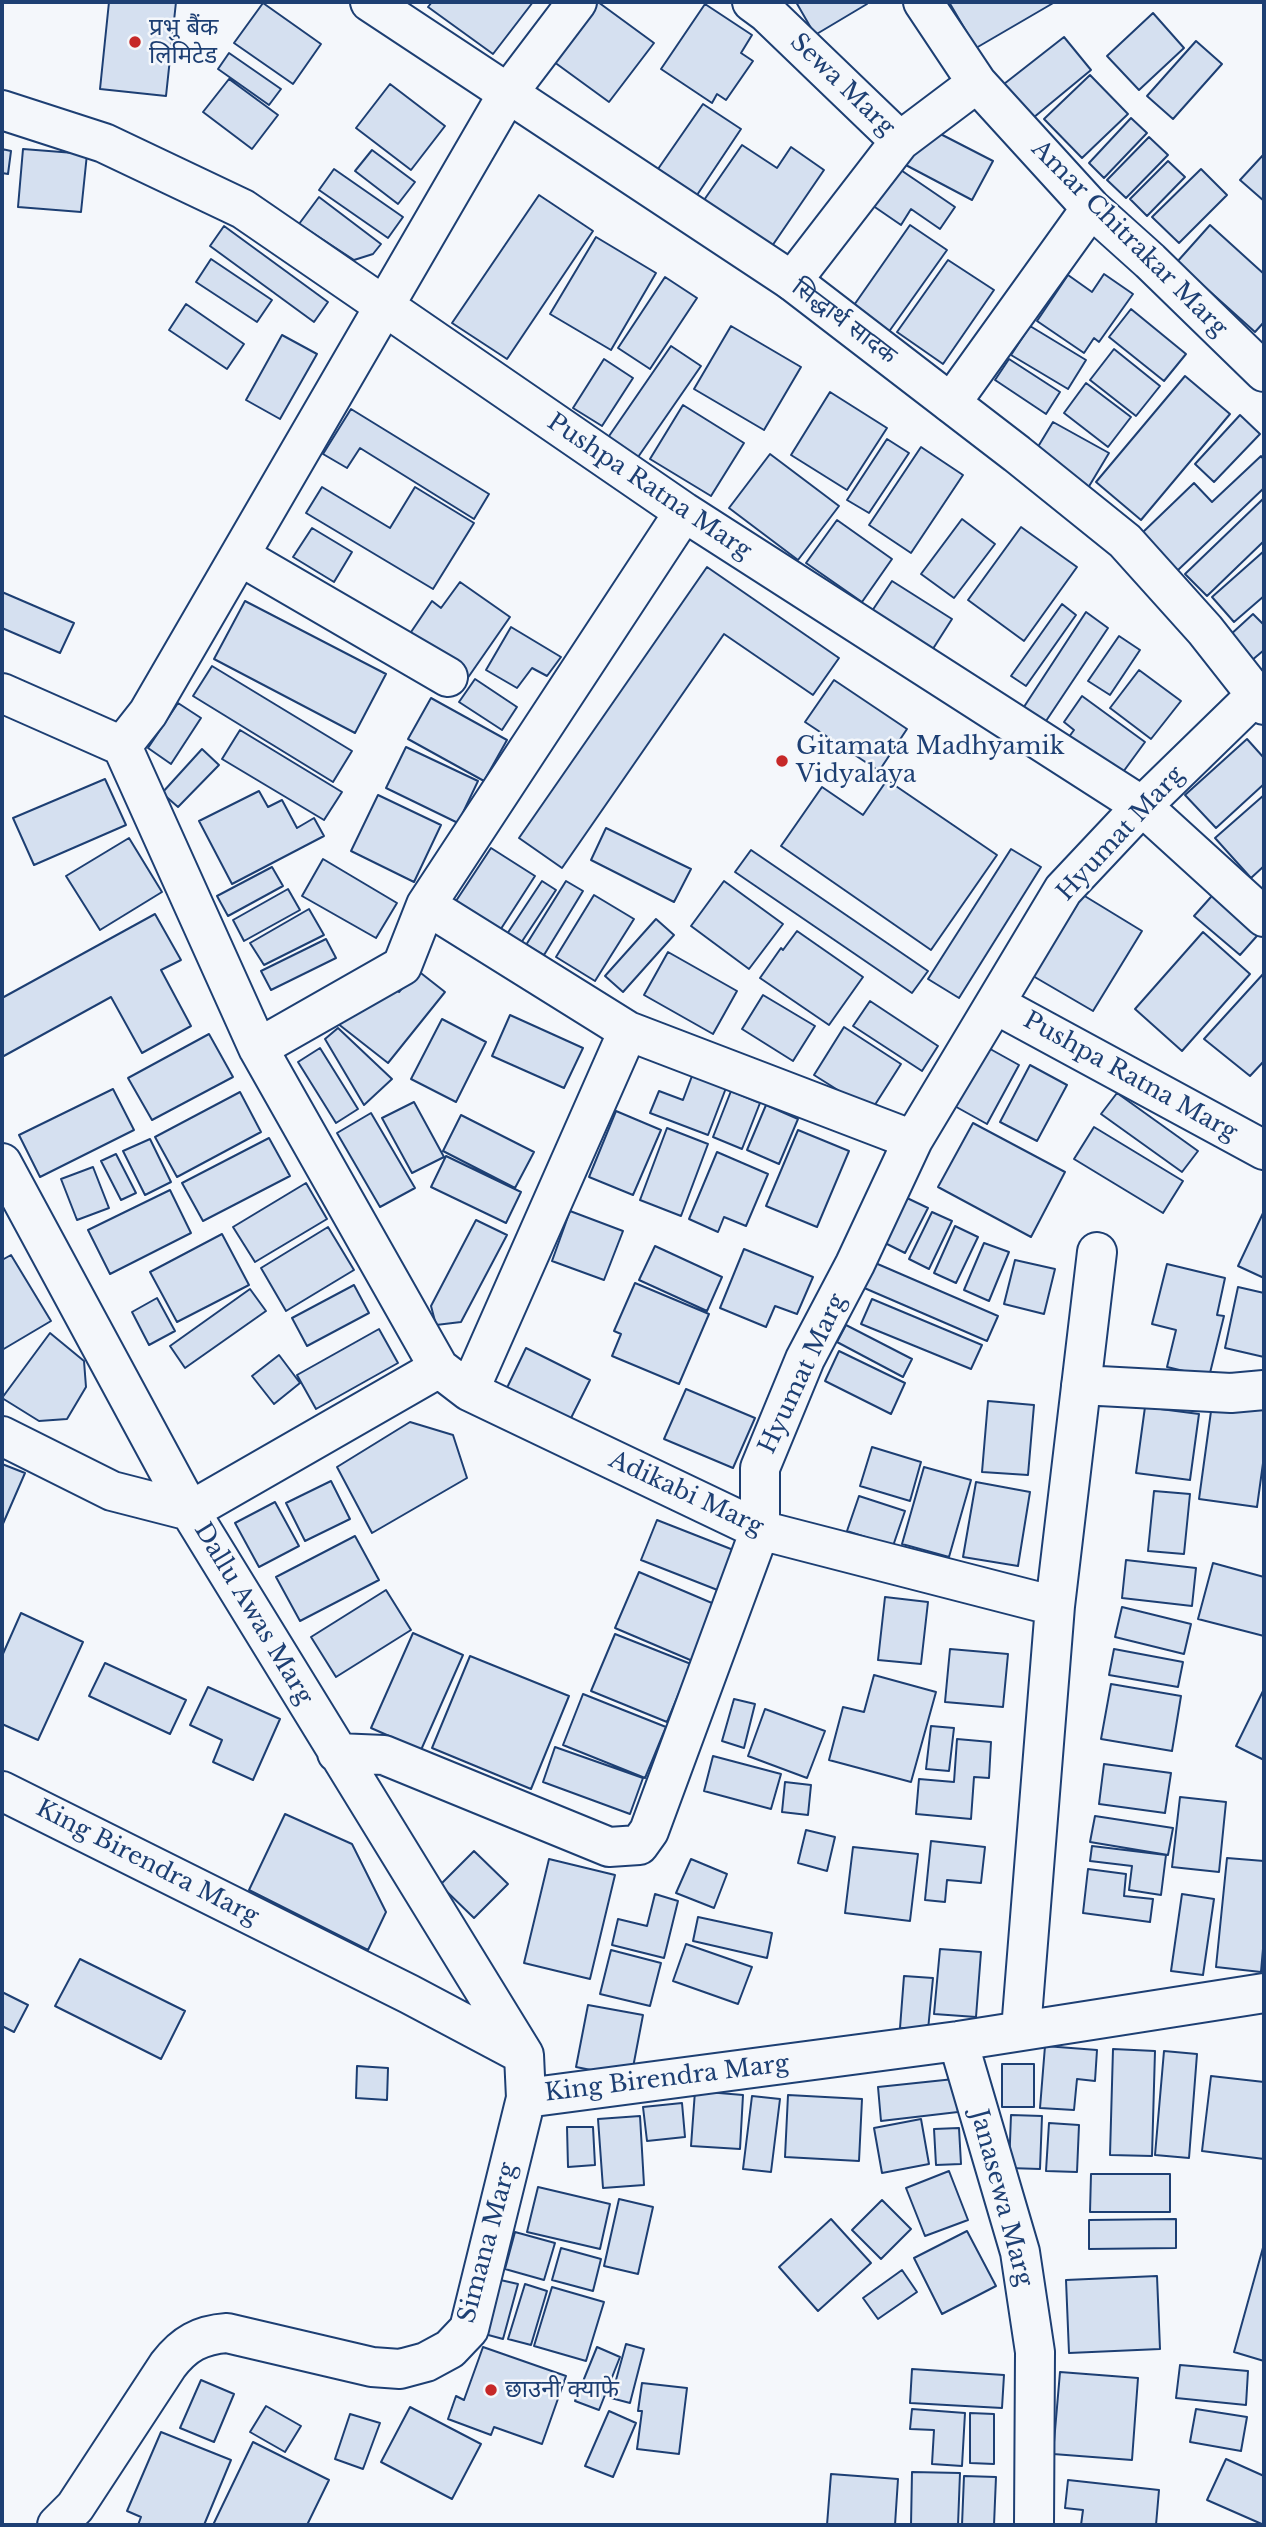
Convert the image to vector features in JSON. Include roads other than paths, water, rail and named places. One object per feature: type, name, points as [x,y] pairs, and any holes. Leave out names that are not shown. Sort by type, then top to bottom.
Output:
[{"type":"street","name":"सिद्धार्थ सादक","points":[[370,2],[792,281],[951,404],[1125,541],[1205,630],[1260,700]]},
{"type":"street","points":[[122,746],[148,713],[508,93],[577,2]]},
{"type":"street","name":"Sewa Marg","points":[[752,2],[767,13],[900,141]]},
{"type":"street","name":"Amar Chitrakar Marg","points":[[923,2],[977,83],[1091,208],[1150,261],[1264,372]]},
{"type":"street","points":[[792,281],[900,141],[977,83]]},
{"type":"street","name":"Pushpa Ratna Marg","points":[[2,110],[104,143],[243,209],[684,512],[1142,806],[1264,917]]},
{"type":"street","points":[[951,404],[1091,208]]},
{"type":"street","points":[[258,1048],[402,966],[426,905],[684,512]]},
{"type":"street","points":[[240,556],[448,677]]},
{"type":"street","points":[[2,693],[122,746],[258,1048],[439,1368],[190,1511],[112,1491],[2,1436]]},
{"type":"street","name":"Hyumat Marg","points":[[337,1753],[384,1755],[609,1847],[639,1845],[649,1831],[760,1530],[760,1468],[805,1359],[855,1264],[913,1140],[1063,890],[1142,806],[1260,700]]},
{"type":"street","points":[[426,905],[628,1031],[913,1140]]},
{"type":"street","name":"Pushpa Ratna Marg","points":[[995,1004],[1264,1150]]},
{"type":"street","points":[[469,1391],[628,1031]]},
{"type":"street","name":"Dallu Awas Marg","points":[[2,1163],[190,1511],[524,2055]]},
{"type":"street","points":[[1021,2030],[1055,1606],[1097,1252]]},
{"type":"street","name":"Adikabi Marg","points":[[439,1368],[469,1391],[760,1530],[1055,1606]]},
{"type":"street","points":[[1081,1385],[1231,1392],[1264,1390]]},
{"type":"street","name":"King Birendra Marg","points":[[2,1791],[409,1994],[524,2055],[526,2098],[958,2041],[1264,1993]]},
{"type":"street","name":"Janasewa Marg","points":[[958,2041],[1020,2252],[1035,2352],[1034,2525]]},
{"type":"street","name":"Simana Marg","points":[[58,2525],[75,2507],[168,2364],[178,2351],[192,2341],[226,2333],[372,2367],[400,2369],[426,2362],[450,2349],[469,2329],[526,2098]]},
{"type":"place","name":"प्रभु बैंक लिमिटेड","points":[[135,42]]},
{"type":"place","name":"Gitamata Madhyamik Vidyalaya","points":[[782,761]]},
{"type":"place","name":"छाउनी क्याफे","points":[[491,2390]]}]
